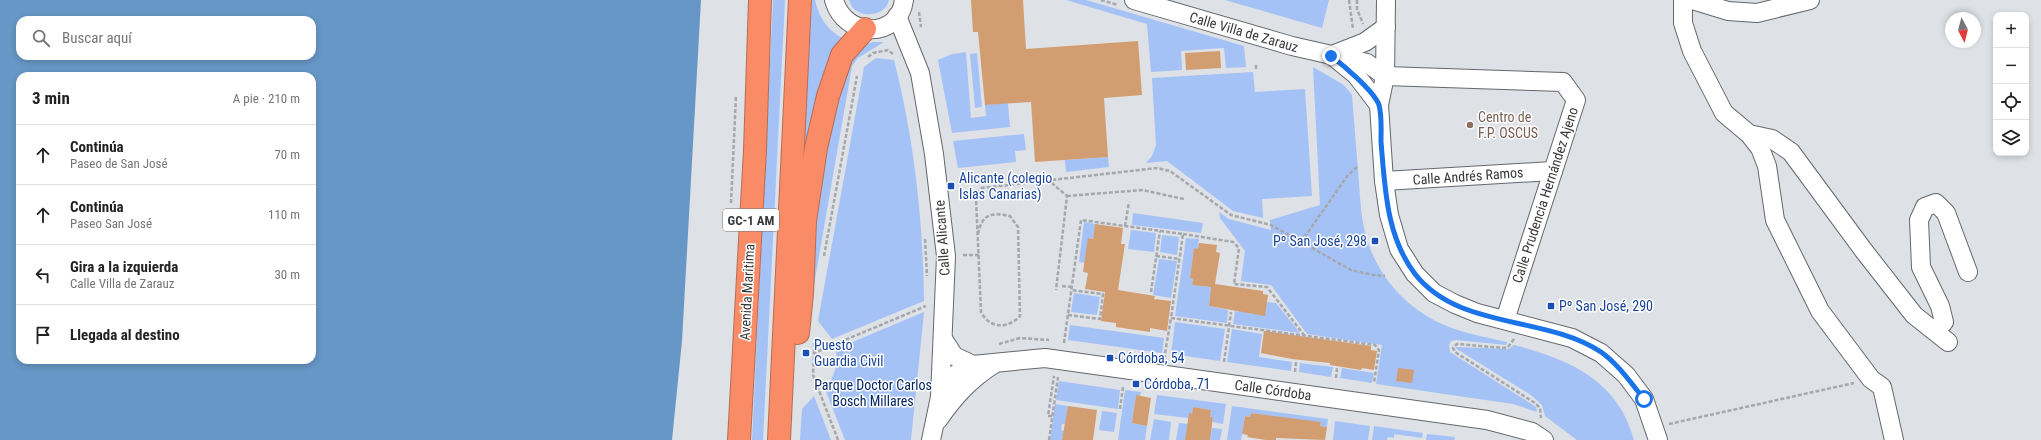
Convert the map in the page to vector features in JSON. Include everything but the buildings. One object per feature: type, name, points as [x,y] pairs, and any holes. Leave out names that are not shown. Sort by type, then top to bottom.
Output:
[{"type":"highway","name":"Avenida Maritima","points":[[739,440],[755,150],[760,0]]},
{"type":"highway","name":"GC-1 AM","points":[[779,436],[800,0]]},
{"type":"highway","points":[[779,436],[793,380],[802,294],[805,221],[816,148],[828,96],[842,55],[866,29]]},
{"type":"street","points":[[834,0],[837,10],[844,20],[854,26],[866,29],[878,29],[888,24],[912,3]]},
{"type":"street","name":"Calle Villa de Zarauz","points":[[1134,0],[1292,46],[1367,63],[1385,76]]},
{"type":"street","points":[[1386,0],[1385,76],[1379,105],[1384,181],[1389,215],[1399,249],[1415,274],[1434,293],[1455,304],[1507,327],[1572,338],[1601,352],[1626,375],[1644,399],[1657,434]]},
{"type":"street","points":[[1683,0],[1684,23],[1692,51],[1724,113],[1749,134],[1760,148],[1767,166],[1775,220],[1820,311],[1876,383],[1894,440]]},
{"type":"street","points":[[1692,0],[1728,11],[1757,13],[1810,0]]},
{"type":"street","name":"Calle Alicante","points":[[897,16],[920,73],[934,154],[946,256],[943,339],[945,373],[934,435]]},
{"type":"street","points":[[1331,56],[1365,42],[1386,27]]},
{"type":"street","name":"Calle Villa de Zarauz","points":[[1331,56],[1356,75],[1379,105]]},
{"type":"street","name":"Calle Prudencia Hernández Ajeno","points":[[1385,76],[1563,82],[1576,100],[1553,171],[1507,327]]},
{"type":"street","points":[[1749,134],[1772,139],[1792,152],[1864,251],[1914,315],[1941,336],[1944,322],[1940,306],[1921,267],[1919,220],[1924,207],[1936,203],[1946,213],[1968,272]]},
{"type":"street","name":"Calle Andrés Ramos","points":[[1384,181],[1553,171]]},
{"type":"street","points":[[943,339],[954,356],[972,372]]},
{"type":"street","points":[[945,373],[954,383],[958,384],[996,353]]},
{"type":"street","name":"Calle Córdoba","points":[[996,353],[1045,358],[1486,420],[1532,432],[1544,440]]},
{"type":"street","points":[[934,435],[951,401],[972,372]]},
{"type":"path","points":[[1349,0],[1353,27],[1352,48]]},
{"type":"path","points":[[1357,0],[1357,9]]},
{"type":"path","points":[[912,3],[922,32]]},
{"type":"path","points":[[866,58],[873,53],[888,50],[895,56]]},
{"type":"path","points":[[823,260],[857,74]]},
{"type":"path","points":[[1301,242],[1348,175],[1358,166]]},
{"type":"path","points":[[978,234],[980,224],[984,219],[993,214],[1010,216],[1018,227],[1020,316],[1008,325],[999,326],[988,322],[981,312],[976,198],[977,193],[982,188],[1157,168],[1170,171],[1231,215],[1271,225],[1351,270],[1384,276]]},
{"type":"path","points":[[1047,180],[1067,196],[1142,190],[1184,199]]},
{"type":"path","points":[[1056,290],[1067,196]]},
{"type":"path","points":[[1125,226],[1128,202]]},
{"type":"path","points":[[1064,343],[1081,220],[1233,242],[1239,248],[1234,284],[1267,287],[1305,336]]},
{"type":"path","points":[[1151,292],[1160,231]]},
{"type":"path","points":[[925,233],[926,277]]},
{"type":"path","points":[[1157,356],[1164,357],[1183,234]]},
{"type":"path","points":[[961,248],[962,263]]},
{"type":"path","points":[[1156,256],[1179,259]]},
{"type":"path","points":[[1062,286],[1103,294],[1100,319],[1068,315]]},
{"type":"path","points":[[926,298],[926,313]]},
{"type":"path","points":[[814,353],[926,306]]},
{"type":"path","points":[[1224,362],[1231,312]]},
{"type":"path","points":[[1171,318],[1375,346],[1379,350],[1374,383]]},
{"type":"path","points":[[1507,327],[1519,338]]},
{"type":"path","points":[[815,338],[813,375],[838,440]]},
{"type":"path","points":[[996,353],[1020,338],[1052,340]]},
{"type":"path","points":[[1058,342],[1068,343]]},
{"type":"path","points":[[1504,348],[1457,344],[1453,348],[1455,352],[1535,403],[1541,412]]},
{"type":"path","points":[[1295,372],[1296,362]]},
{"type":"path","points":[[1336,378],[1337,368]]},
{"type":"path","points":[[1049,376],[1065,378]]},
{"type":"path","points":[[1049,440],[1056,377]]},
{"type":"path","points":[[1657,434],[1876,383]]},
{"type":"path","points":[[1116,386],[1130,388]]},
{"type":"path","points":[[1120,409],[1124,387]]},
{"type":"green space","points":[[773,0],[785,0],[763,440],[752,440]]},
{"type":"green space","points":[[812,0],[815,0],[819,13],[829,28],[844,39],[803,161]]},
{"type":"green space","points":[[849,0],[889,0],[884,9],[879,12],[874,14],[863,14],[852,7]]},
{"type":"green space","points":[[1066,0],[1086,0],[1244,46],[1246,67],[1226,68],[1224,48],[1181,51],[1182,70],[1151,72],[1147,24]]},
{"type":"green space","points":[[1225,0],[1329,0],[1322,28]]},
{"type":"green space","points":[[873,42],[884,42],[858,58],[852,66],[810,308],[810,224],[843,68],[861,46]]},
{"type":"green space","points":[[966,52],[971,118],[986,116],[985,105],[1008,103],[1010,127],[952,133],[938,60],[952,54]]},
{"type":"green space","points":[[977,53],[982,107],[975,108],[970,54]]},
{"type":"green space","points":[[876,58],[894,60],[907,119],[916,179],[922,240],[924,301],[832,339],[818,321],[864,67]]},
{"type":"green space","points":[[1313,67],[1344,85],[1352,95],[1363,224],[1370,247],[1384,275],[1404,298],[1428,317],[1458,330],[1507,342],[1506,345],[1456,340],[1451,341],[1449,345],[1450,352],[1536,407],[1537,412],[1513,404],[1376,384],[1382,345],[1307,334],[1271,285],[1241,281],[1245,251],[1220,218],[1219,212],[1229,219],[1271,230],[1270,220],[1320,205]]},
{"type":"green space","points":[[1253,72],[1255,92],[1305,89],[1312,196],[1262,199],[1263,218],[1233,211],[1167,161],[1146,163],[1152,156],[1156,145],[1152,78]]},
{"type":"green space","points":[[1024,134],[1026,150],[1015,151],[1016,162],[958,168],[953,141]]},
{"type":"green space","points":[[1108,157],[1109,167],[1066,172],[1065,160]]},
{"type":"green space","points":[[1133,213],[1203,223],[1201,233],[1132,225]]},
{"type":"green space","points":[[1084,222],[1095,224],[1093,239],[1089,238],[1088,263],[1079,262]]},
{"type":"green space","points":[[1131,230],[1156,233],[1154,252],[1128,249]]},
{"type":"green space","points":[[1162,235],[1179,237],[1177,255],[1160,252]]},
{"type":"green space","points":[[1186,238],[1199,239],[1198,249],[1194,249],[1190,278],[1193,279],[1192,285],[1211,287],[1209,306],[1228,310],[1227,323],[1175,316]]},
{"type":"green space","points":[[1159,259],[1177,261],[1171,298],[1153,295]]},
{"type":"green space","points":[[1074,293],[1100,297],[1097,315],[1071,312]]},
{"type":"green space","points":[[1267,302],[1276,303],[1300,333],[1233,324],[1235,311],[1238,312],[1238,310],[1252,314],[1253,312],[1265,314]]},
{"type":"green space","name":"Parque Doctor Carlos Bosch Millares","points":[[924,312],[911,440],[845,440],[825,389],[835,370],[837,360],[836,349]]},
{"type":"green space","points":[[1175,322],[1225,329],[1220,361],[1171,354]]},
{"type":"green space","points":[[1070,325],[1164,338],[1162,353],[1068,340]]},
{"type":"green space","points":[[1232,329],[1262,334],[1259,357],[1292,362],[1291,371],[1227,362]]},
{"type":"green space","points":[[1514,345],[1554,357],[1589,375],[1604,387],[1616,402],[1627,419],[1634,440],[1577,440],[1545,416],[1542,405],[1531,395],[1455,348],[1509,349]]},
{"type":"green space","points":[[1300,363],[1333,367],[1331,377],[1299,372]]},
{"type":"green space","points":[[1342,368],[1374,373],[1372,383],[1340,378]]},
{"type":"green space","points":[[1059,381],[1120,390],[1118,409],[1056,400]]},
{"type":"green space","points":[[1125,390],[1141,392],[1140,396],[1136,395],[1132,423],[1147,426],[1145,440],[1118,440]]},
{"type":"green space","points":[[1157,395],[1226,404],[1223,424],[1213,422],[1213,417],[1210,417],[1211,410],[1193,407],[1192,414],[1188,418],[1154,414]]},
{"type":"green space","points":[[814,396],[831,440],[800,440],[802,409]]},
{"type":"green space","points":[[1055,404],[1068,406],[1065,424],[1062,424],[1061,430],[1064,431],[1062,440],[1050,440]]},
{"type":"green space","points":[[1232,406],[1328,419],[1327,427],[1320,426],[1321,423],[1251,413],[1250,417],[1245,416],[1241,440],[1227,440]]},
{"type":"green space","points":[[1102,411],[1117,413],[1114,432],[1099,430]]},
{"type":"green space","points":[[1154,419],[1171,422],[1169,440],[1150,440]]},
{"type":"green space","points":[[1335,421],[1370,426],[1368,440],[1333,440]]},
{"type":"green space","points":[[1179,423],[1188,424],[1185,440],[1176,440]]},
{"type":"green space","points":[[1374,426],[1423,433],[1422,438],[1394,434],[1394,438],[1388,437],[1387,440],[1372,440]]},
{"type":"green space","points":[[1212,428],[1222,429],[1220,440],[1210,440]]},
{"type":"green space","points":[[1427,434],[1455,437],[1454,440],[1426,440]]},
{"type":"shaded area","points":[[0,0],[701,0],[682,341],[672,440],[0,440]]},
{"type":"place","name":"Centro de F.P. OSCUS","points":[[1470,125]]},
{"type":"place","name":"Alicante (colegio Islas Canarias)","points":[[951,186]]},
{"type":"place","name":"Pº San José, 298","points":[[1375,241]]},
{"type":"place","name":"Pº San José, 290","points":[[1551,306]]},
{"type":"place","name":"Puesto Guardia Civil","points":[[806,353]]},
{"type":"place","name":"Córdoba, 54","points":[[1110,358]]},
{"type":"place","name":"Córdoba, 71","points":[[1136,384]]},
{"type":"route","points":[[1331,56],[1356,75],[1379,105],[1384,181],[1389,215],[1399,249],[1415,274],[1434,293],[1455,304],[1477,313],[1572,338],[1601,352],[1626,375],[1644,399]]}]
